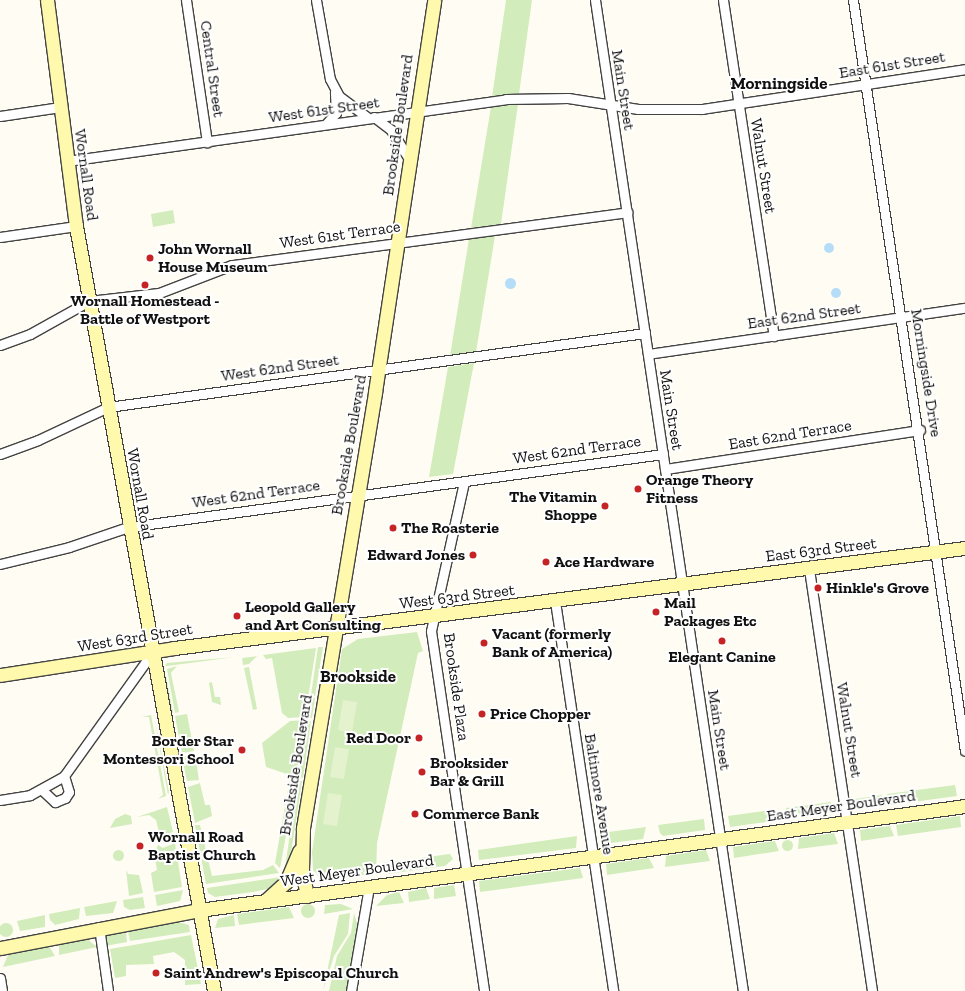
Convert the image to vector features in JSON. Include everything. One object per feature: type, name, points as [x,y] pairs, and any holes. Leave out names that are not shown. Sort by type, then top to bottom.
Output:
[{"type":"main road","name":"Wornall Road","points":[[46,0],[76,226],[128,527],[214,991]]},
{"type":"main road","name":"Brookside Boulevard","points":[[307,896],[301,846],[378,370],[411,160],[434,0]]},
{"type":"main road","name":"East 63rd Street","points":[[680,585],[965,548]]},
{"type":"main road","name":"West 63rd Street","points":[[0,675],[152,653],[336,629],[436,618],[680,585]]},
{"type":"main road","name":"East Meyer Boulevard","points":[[721,839],[965,806]]},
{"type":"main road","name":"West Meyer Boulevard","points":[[0,948],[99,927],[199,910],[721,839]]},
{"type":"main road","points":[[264,902],[286,882],[301,846]]},
{"type":"street","name":"Central Street","points":[[186,0],[207,142]]},
{"type":"street","points":[[316,0],[327,71],[333,87],[336,113],[326,124]]},
{"type":"street","name":"Main Street","points":[[595,0],[663,454],[680,585],[721,839],[743,991]]},
{"type":"street","name":"Walnut Street","points":[[723,0],[774,336]]},
{"type":"street","name":"Morningside Drive","points":[[853,0],[920,430],[965,751]]},
{"type":"street","name":"East 61st Street","points":[[610,102],[667,111],[738,104],[965,69]]},
{"type":"street","points":[[333,87],[371,118],[391,130],[411,160]]},
{"type":"street","name":"West 61st Street","points":[[67,161],[506,99],[568,98],[610,102]]},
{"type":"street","points":[[0,116],[60,107]]},
{"type":"street","name":"West 61st Terrace","points":[[0,346],[30,334],[89,301],[159,293],[232,265],[627,212]]},
{"type":"street","points":[[0,237],[76,226]]},
{"type":"street","name":"East 62nd Street","points":[[648,354],[965,308]]},
{"type":"street","name":"West 62nd Street","points":[[0,454],[38,440],[108,407],[645,333]]},
{"type":"street","name":"East 62nd Terrace","points":[[665,469],[920,430]]},
{"type":"street","name":"West 62nd Terrace","points":[[0,564],[68,547],[128,527],[663,454]]},
{"type":"street","name":"Brookside Plaza","points":[[464,482],[432,631],[484,991]]},
{"type":"street","name":"Walnut Street","points":[[809,569],[872,991]]},
{"type":"street","name":"Baltimore Avenue","points":[[555,601],[613,991]]},
{"type":"street","points":[[0,800],[42,790],[64,776],[152,653]]},
{"type":"street","points":[[42,790],[55,802],[65,798],[70,792],[64,776]]},
{"type":"street","points":[[351,991],[369,887]]},
{"type":"street","points":[[99,927],[108,991]]},
{"type":"street","points":[[0,978],[2,991]]},
{"type":"green space","points":[[506,0],[532,0],[519,94],[492,97]]},
{"type":"green space","points":[[518,104],[501,224],[471,228],[491,107]]},
{"type":"green space","points":[[173,210],[175,223],[153,227],[151,214]]},
{"type":"green space","points":[[495,236],[476,352],[450,356],[469,239]]},
{"type":"green space","points":[[474,363],[453,474],[429,477],[448,367]]},
{"type":"green space","points":[[417,632],[423,651],[418,653],[377,843],[376,873],[322,881],[313,870],[312,852],[342,649],[358,639]]},
{"type":"green space","points":[[318,647],[323,647],[315,696],[311,695]]},
{"type":"green space","points":[[316,648],[305,717],[288,718],[282,713],[272,658],[266,659],[263,655]]},
{"type":"green space","points":[[257,656],[249,664],[243,665],[242,658]]},
{"type":"green space","points":[[235,657],[167,666],[165,665],[167,663]]},
{"type":"green space","points":[[177,666],[171,673],[179,712],[175,713],[167,669]]},
{"type":"green space","points":[[249,667],[257,709],[253,710],[244,668]]},
{"type":"green space","points":[[163,676],[166,676],[173,713],[170,714]]},
{"type":"green space","points":[[212,682],[215,697],[220,697],[221,705],[212,702],[209,683]]},
{"type":"green space","points":[[311,698],[315,698],[312,718],[308,718]]},
{"type":"green space","points":[[343,700],[357,702],[352,733],[338,730]]},
{"type":"green space","points":[[187,714],[194,751],[182,753],[175,716]]},
{"type":"green space","points":[[151,715],[166,796],[158,799],[163,795],[149,717],[142,717]]},
{"type":"green space","points":[[154,716],[169,792],[168,795]]},
{"type":"green space","points":[[305,720],[296,777],[266,767],[262,743],[290,721]]},
{"type":"green space","points":[[307,721],[311,721],[303,778],[299,777]]},
{"type":"green space","points":[[335,747],[349,749],[344,779],[330,777]]},
{"type":"green space","points":[[195,755],[199,780],[187,781],[182,757]]},
{"type":"green space","points":[[290,778],[296,780],[280,868],[275,863]]},
{"type":"green space","points":[[298,780],[302,781],[290,860],[284,874]]},
{"type":"green space","points":[[200,783],[205,805],[210,805],[212,816],[195,823],[188,787]]},
{"type":"green space","points":[[955,785],[957,796],[891,805],[888,801],[887,794]]},
{"type":"green space","points":[[328,793],[342,795],[337,826],[323,824]]},
{"type":"green space","points":[[882,795],[881,806],[856,809],[855,799]]},
{"type":"green space","points":[[831,802],[832,812],[787,817],[786,808]]},
{"type":"green space","points":[[167,807],[173,832],[160,836],[156,820],[149,815],[137,817]]},
{"type":"green space","points":[[772,810],[774,821],[730,827],[728,816]]},
{"type":"green space","points":[[125,814],[131,816],[132,824],[110,828],[115,819]]},
{"type":"green space","points":[[960,816],[961,827],[898,836],[896,825]]},
{"type":"green space","points":[[704,819],[705,830],[663,836],[660,833],[658,825]]},
{"type":"green space","points":[[195,825],[200,825],[212,876],[263,870],[273,865],[279,873],[206,884]]},
{"type":"green space","points":[[890,826],[894,836],[861,841],[860,830]]},
{"type":"green space","points":[[646,827],[643,839],[603,844],[601,833]]},
{"type":"green space","points":[[834,833],[838,844],[798,849],[799,838]]},
{"type":"green space","points":[[577,836],[576,848],[479,860],[478,850]]},
{"type":"green space","points":[[785,840],[789,840],[791,841],[791,849],[785,850],[782,847],[782,843]]},
{"type":"green space","points":[[775,841],[779,851],[734,858],[733,847]]},
{"type":"green space","points":[[175,843],[182,887],[154,892],[151,873],[157,870],[154,854],[158,845],[163,848]]},
{"type":"green space","points":[[116,850],[120,850],[122,851],[122,859],[116,860],[113,857],[113,853]]},
{"type":"green space","points":[[706,850],[710,861],[665,867],[666,856]]},
{"type":"green space","points":[[450,854],[453,859],[445,866],[387,874],[383,871],[382,863]]},
{"type":"green space","points":[[649,858],[654,868],[607,875],[606,864]]},
{"type":"green space","points":[[580,868],[583,878],[480,892],[479,881]]},
{"type":"green space","points":[[126,870],[128,874],[139,875],[143,893],[129,896]]},
{"type":"green space","points":[[281,877],[284,879],[272,888],[253,892],[215,897],[208,893],[207,888]]},
{"type":"green space","points":[[454,885],[456,896],[434,899],[434,888]]},
{"type":"green space","points":[[426,888],[430,899],[409,902],[408,892]]},
{"type":"green space","points":[[183,890],[180,901],[157,906],[155,895]]},
{"type":"green space","points":[[399,892],[404,903],[376,906],[387,895]]},
{"type":"green space","points":[[143,897],[145,908],[130,910],[124,907],[123,900]]},
{"type":"green space","points":[[117,901],[113,913],[86,916],[84,907]]},
{"type":"green space","points":[[308,904],[313,906],[315,911],[313,916],[308,918],[303,916],[301,911],[303,906]]},
{"type":"green space","points":[[341,904],[353,909],[324,914],[325,905]]},
{"type":"green space","points":[[289,907],[294,918],[239,925],[237,914]]},
{"type":"green space","points":[[80,908],[79,919],[55,925],[50,920],[49,914]]},
{"type":"green space","points":[[350,913],[348,934],[334,956],[323,991],[339,915]]},
{"type":"green space","points":[[354,913],[358,927],[347,991],[329,991],[337,956],[351,933]]},
{"type":"green space","points":[[45,915],[45,927],[20,931],[17,921]]},
{"type":"green space","points":[[234,915],[235,926],[215,928],[218,919]]},
{"type":"green space","points":[[178,922],[189,925],[190,932],[130,941],[128,931]]},
{"type":"green space","points":[[6,923],[11,925],[13,930],[11,935],[6,937],[1,935],[-1,930],[1,925]]},
{"type":"green space","points":[[121,932],[126,933],[127,942],[105,946],[107,936]]},
{"type":"green space","points":[[191,935],[201,984],[185,985],[185,960],[174,952],[153,956],[154,964],[126,965],[126,976],[115,978],[110,949]]},
{"type":"green space","points":[[86,938],[97,947],[59,955],[59,944]]},
{"type":"green space","points":[[49,946],[55,956],[3,967],[8,955]]},
{"type":"water","points":[[827,243],[831,243],[833,244],[833,252],[827,253],[824,250],[824,246]]},
{"type":"water","points":[[508,278],[512,278],[514,279],[514,287],[508,288],[505,285],[505,281]]},
{"type":"water","points":[[834,288],[838,288],[840,289],[840,297],[834,298],[831,295],[831,291]]},
{"type":"place","name":"John Wornall House Museum","points":[[150,258]]},
{"type":"place","name":"Wornall Homestead - Battle of Westport","points":[[145,285]]},
{"type":"place","name":"Orange Theory Fitness","points":[[638,489]]},
{"type":"place","name":"The Vitamin Shoppe","points":[[605,506]]},
{"type":"place","name":"The Roasterie","points":[[393,528]]},
{"type":"place","name":"Edward Jones","points":[[473,555]]},
{"type":"place","name":"Ace Hardware","points":[[546,562]]},
{"type":"place","name":"Hinkle's Grove","points":[[818,588]]},
{"type":"place","name":"Mail Packages Etc","points":[[656,612]]},
{"type":"place","name":"Leopold Gallery and Art Consulting","points":[[237,616]]},
{"type":"place","name":"Elegant Canine","points":[[722,641]]},
{"type":"place","name":"Vacant (formerly Bank of America)","points":[[484,643]]},
{"type":"place","name":"Price Chopper","points":[[482,714]]},
{"type":"place","name":"Red Door","points":[[419,738]]},
{"type":"place","name":"Border Star Montessori School","points":[[242,750]]},
{"type":"place","name":"Brooksider Bar & Grill","points":[[422,772]]},
{"type":"place","name":"Commerce Bank","points":[[415,814]]},
{"type":"place","name":"Wornall Road Baptist Church","points":[[140,846]]},
{"type":"place","name":"Saint Andrew's Episcopal Church","points":[[156,973]]},
{"type":"district","name":"Morningside","points":[[779,84]]},
{"type":"district","name":"Brookside","points":[[358,677]]}]
